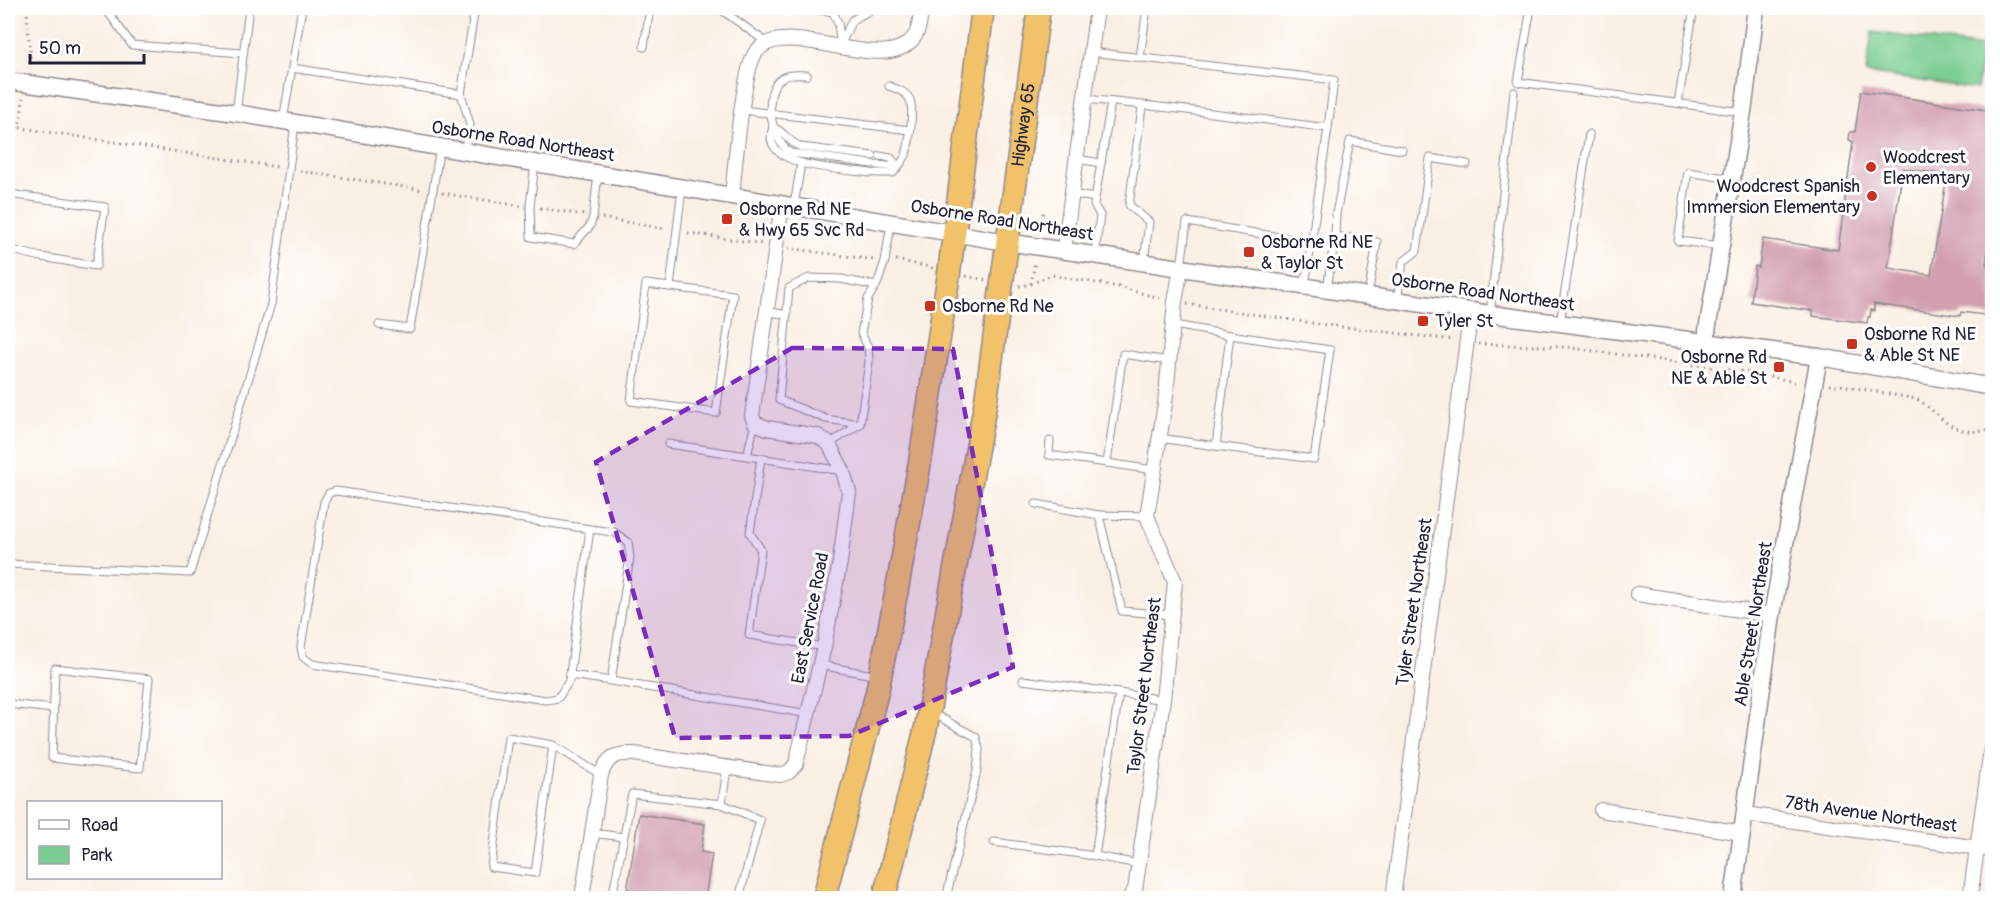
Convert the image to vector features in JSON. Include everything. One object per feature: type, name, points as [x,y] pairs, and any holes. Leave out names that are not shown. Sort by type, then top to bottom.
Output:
[{"type":"highway","points":[[824,898],[880,677],[920,462],[954,233],[983,8]]},
{"type":"highway","name":"Highway 65","points":[[884,898],[929,711],[986,400],[1039,8]]},
{"type":"street","points":[[732,196],[749,64],[766,42],[786,39],[873,52],[893,51],[908,43],[916,34],[922,8]]},
{"type":"street","points":[[1064,250],[1097,8]]},
{"type":"street","points":[[1707,342],[1756,8]]},
{"type":"street","name":"Osborne Road Northeast","points":[[8,81],[236,113],[1006,242],[1490,314],[1819,357],[1992,387]]},
{"type":"street","points":[[788,205],[766,311],[752,416],[755,423],[767,428],[818,436],[829,444]]},
{"type":"street","points":[[1147,516],[1181,267]]},
{"type":"street","name":"Tyler Street Northeast","points":[[1393,898],[1471,310]]},
{"type":"street","name":"Able Street Northeast","points":[[1733,898],[1772,615],[1819,357]]},
{"type":"street","name":"East Service Road","points":[[601,775],[610,758],[620,753],[780,775],[789,772],[796,764],[824,647],[849,506],[849,492],[843,471],[829,444]]},
{"type":"street","name":"Taylor Street Northeast","points":[[1130,898],[1135,890],[1163,700],[1175,582],[1147,516]]},
{"type":"street","points":[[1637,594],[1772,615]]},
{"type":"street","points":[[1970,898],[1992,742]]},
{"type":"street","points":[[582,898],[601,775]]},
{"type":"street","points":[[1601,810],[1742,834]]},
{"type":"street","name":"78th Avenue Northeast","points":[[1745,814],[1992,850]]},
{"type":"lane","points":[[105,8],[132,45],[242,53]]},
{"type":"lane","points":[[236,113],[249,8]]},
{"type":"lane","points":[[8,564],[190,573],[271,304],[292,69],[302,8]]},
{"type":"lane","points":[[464,151],[470,124],[461,94],[475,8]]},
{"type":"lane","points":[[644,47],[650,8]]},
{"type":"lane","points":[[719,8],[766,42]]},
{"type":"lane","points":[[810,8],[828,10],[834,14],[855,18]]},
{"type":"lane","points":[[840,47],[849,23],[875,8]]},
{"type":"lane","points":[[1140,58],[1147,8]]},
{"type":"lane","points":[[1531,8],[1518,82],[1742,112]]},
{"type":"lane","points":[[1678,103],[1694,8]]},
{"type":"lane","points":[[834,14],[837,18],[840,47]]},
{"type":"lane","points":[[1091,52],[1334,80],[1305,286]]},
{"type":"lane","points":[[292,69],[461,94]]},
{"type":"lane","points":[[807,75],[787,75],[775,85],[771,114],[773,127],[784,148],[791,153],[898,167]]},
{"type":"lane","points":[[773,127],[769,136],[778,154],[801,163],[873,173],[893,173],[906,156],[912,104],[903,92],[889,86]]},
{"type":"lane","points":[[1490,314],[1514,92]]},
{"type":"lane","points":[[1085,99],[1328,128]]},
{"type":"lane","points":[[1095,255],[1100,215],[1094,205],[1112,102]]},
{"type":"lane","points":[[1142,107],[1129,205],[1149,222],[1144,262]]},
{"type":"lane","points":[[742,110],[910,130]]},
{"type":"lane","points":[[773,127],[783,131],[791,143],[801,147],[891,158],[898,167]]},
{"type":"lane","points":[[1560,323],[1589,134]]},
{"type":"lane","points":[[1327,289],[1336,214],[1350,141],[1402,150]]},
{"type":"lane","points":[[379,325],[410,328],[440,147]]},
{"type":"lane","points":[[1397,300],[1403,262],[1417,251],[1430,158],[1467,164]]},
{"type":"lane","points":[[1076,159],[1101,163]]},
{"type":"lane","points":[[535,163],[530,206],[531,237],[574,244],[590,226],[598,174]]},
{"type":"lane","points":[[788,205],[801,163]]},
{"type":"lane","points":[[1721,246],[1678,241],[1688,172],[1732,178]]},
{"type":"lane","points":[[670,287],[682,188]]},
{"type":"lane","points":[[8,194],[105,207],[96,266],[8,249]]},
{"type":"lane","points":[[1072,194],[1095,198]]},
{"type":"lane","points":[[1181,267],[1187,222],[1311,242]]},
{"type":"lane","points":[[829,444],[860,424],[869,362],[868,347],[861,333],[868,298],[876,286],[885,261],[891,223]]},
{"type":"lane","points":[[1335,236],[1377,242],[1368,295]]},
{"type":"lane","points":[[860,424],[825,419],[778,400],[789,288],[809,278],[841,279],[876,286]]},
{"type":"lane","points":[[646,284],[670,287],[733,295],[716,413],[631,401],[646,284]]},
{"type":"lane","points":[[766,311],[787,315]]},
{"type":"lane","points":[[1159,438],[1314,459],[1330,350],[1174,325]]},
{"type":"lane","points":[[1215,446],[1230,335]]},
{"type":"lane","points":[[1107,463],[1123,354],[1169,361]]},
{"type":"lane","points":[[747,456],[755,423]]},
{"type":"lane","points":[[1050,441],[1049,455],[1154,470]]},
{"type":"lane","points":[[668,444],[843,471]]},
{"type":"lane","points":[[761,458],[750,533],[761,550],[749,635],[824,647]]},
{"type":"lane","points":[[590,528],[570,675],[564,692],[558,698],[546,700],[312,664],[303,657],[301,647],[324,502],[329,493],[336,491],[590,528],[614,532],[628,542],[630,557],[611,681]]},
{"type":"lane","points":[[1036,504],[1099,515],[1147,516]]},
{"type":"lane","points":[[1099,515],[1122,611],[1172,615]]},
{"type":"lane","points":[[820,665],[880,677]]},
{"type":"lane","points":[[55,668],[149,679],[140,768],[52,758],[52,709],[55,668]]},
{"type":"lane","points":[[570,675],[809,714]]},
{"type":"lane","points":[[1023,680],[1163,700]]},
{"type":"lane","points":[[1095,856],[1119,693]]},
{"type":"lane","points":[[8,704],[52,709]]},
{"type":"lane","points":[[929,711],[976,737],[979,749],[977,771],[946,898]]},
{"type":"lane","points":[[553,745],[535,873],[491,867],[508,737],[553,745],[601,775]]},
{"type":"lane","points":[[722,804],[727,768]]},
{"type":"lane","points":[[612,898],[632,794],[722,804],[760,820],[739,898]]},
{"type":"lane","points":[[592,833],[623,837]]},
{"type":"lane","points":[[994,842],[1139,864]]},
{"type":"path","points":[[28,8],[27,23],[32,60],[30,63]]},
{"type":"path","points":[[8,143],[9,134],[17,127],[22,107]]},
{"type":"highlighted area","points":[[792,348],[953,349],[1013,667],[849,736],[675,738],[596,462]]},
{"type":"green space","points":[[1872,32],[1983,47],[1977,89],[1866,73]]},
{"type":"building","name":"Woodcrest Spanish Immersion Elementary","points":[[1861,91],[1992,111],[1992,217],[1986,264],[1992,265],[1992,316],[1961,312],[1960,316],[1874,304],[1874,311],[1871,310],[1867,323],[1813,316],[1813,311],[1751,302],[1755,266],[1759,267],[1763,239],[1838,250],[1853,142],[1849,140],[1850,132],[1855,132]],"holes":[[[1903,168],[1947,175],[1931,275],[1888,268]]]},
{"type":"building","points":[[639,814],[705,824],[701,852],[712,854],[705,898],[626,898]]},
{"type":"place","name":"Woodcrest Elementary","points":[[1871,167]]},
{"type":"place","name":"Woodcrest Spanish Immersion Elementary","points":[[1872,196]]},
{"type":"place","name":"Osborne Rd NE & Hwy 65 Svc Rd","points":[[727,219]]},
{"type":"place","name":"Osborne Rd NE & Taylor St","points":[[1249,252]]},
{"type":"place","name":"Osborne Rd Ne","points":[[930,306]]},
{"type":"place","name":"Tyler St","points":[[1423,321]]},
{"type":"place","name":"Osborne Rd NE & Able St NE","points":[[1852,344]]},
{"type":"place","name":"Osborne Rd NE & Able St","points":[[1779,367]]}]
